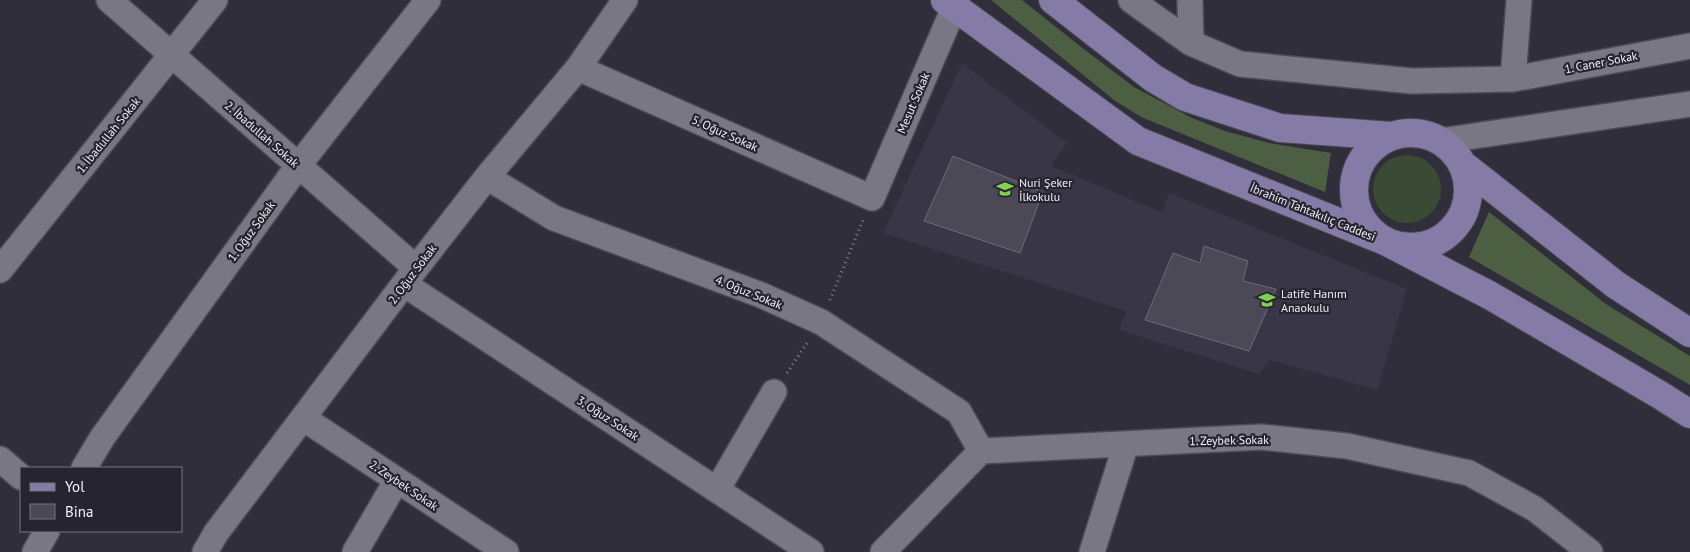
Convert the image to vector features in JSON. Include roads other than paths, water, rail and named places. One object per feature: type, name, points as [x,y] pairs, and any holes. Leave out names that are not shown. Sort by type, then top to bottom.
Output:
[{"type":"main road","points":[[1052,0],[1153,78],[1185,97],[1280,128],[1392,136],[1408,133],[1425,135],[1440,141],[1453,151],[1462,164],[1467,179],[1468,195],[1464,210],[1457,224],[1446,236],[1432,244],[1400,247],[1385,241],[1369,230],[1358,214],[1354,194],[1355,175],[1364,157],[1378,143],[1392,136]]},
{"type":"main road","name":"İbrahim Tahtakılıç Caddesi","points":[[949,4],[1138,141],[1385,241],[1491,296],[1690,414]]},
{"type":"main road","points":[[1462,164],[1616,285],[1690,333]]},
{"type":"street","name":"2. İbadullah Sokak","points":[[109,0],[298,166],[410,276]]},
{"type":"street","name":"1. İbadullah Sokak","points":[[0,270],[215,0]]},
{"type":"street","name":"1. Oğuz Sokak","points":[[85,467],[102,438],[298,166],[428,0]]},
{"type":"street","name":"2. Oğuz Sokak","points":[[205,552],[216,533],[410,276],[487,177],[578,68],[625,0]]},
{"type":"street","name":"1. Caner Sokak","points":[[1131,0],[1191,43],[1240,64],[1412,81],[1513,79],[1690,46]]},
{"type":"street","points":[[1190,0],[1191,43]]},
{"type":"street","points":[[1513,79],[1519,0]]},
{"type":"street","name":"Mesut Sokak","points":[[872,198],[949,4]]},
{"type":"street","name":"5. Oğuz Sokak","points":[[578,68],[872,198]]},
{"type":"street","points":[[1440,141],[1690,104]]},
{"type":"street","name":"4. Oğuz Sokak","points":[[487,177],[554,218],[761,295],[821,322],[959,412],[981,451]]},
{"type":"street","name":"3. Oğuz Sokak","points":[[410,276],[716,490],[811,552]]},
{"type":"street","points":[[716,490],[774,392]]},
{"type":"street","name":"2. Zeybek Sokak","points":[[303,418],[506,552]]},
{"type":"street","name":"1. Zeybek Sokak","points":[[981,451],[1261,437],[1356,448],[1469,473],[1535,509],[1579,549]]},
{"type":"street","points":[[1092,552],[1126,444]]},
{"type":"street","points":[[883,552],[981,451]]},
{"type":"street","points":[[0,459],[20,477]]},
{"type":"street","points":[[354,552],[397,480]]},
{"type":"street","points":[[35,552],[46,532]]},
{"type":"place","name":"Nuri Şeker İlkokulu","points":[[1005,189]]},
{"type":"place","name":"Latife Hanım Anaokulu","points":[[1267,300]]}]
